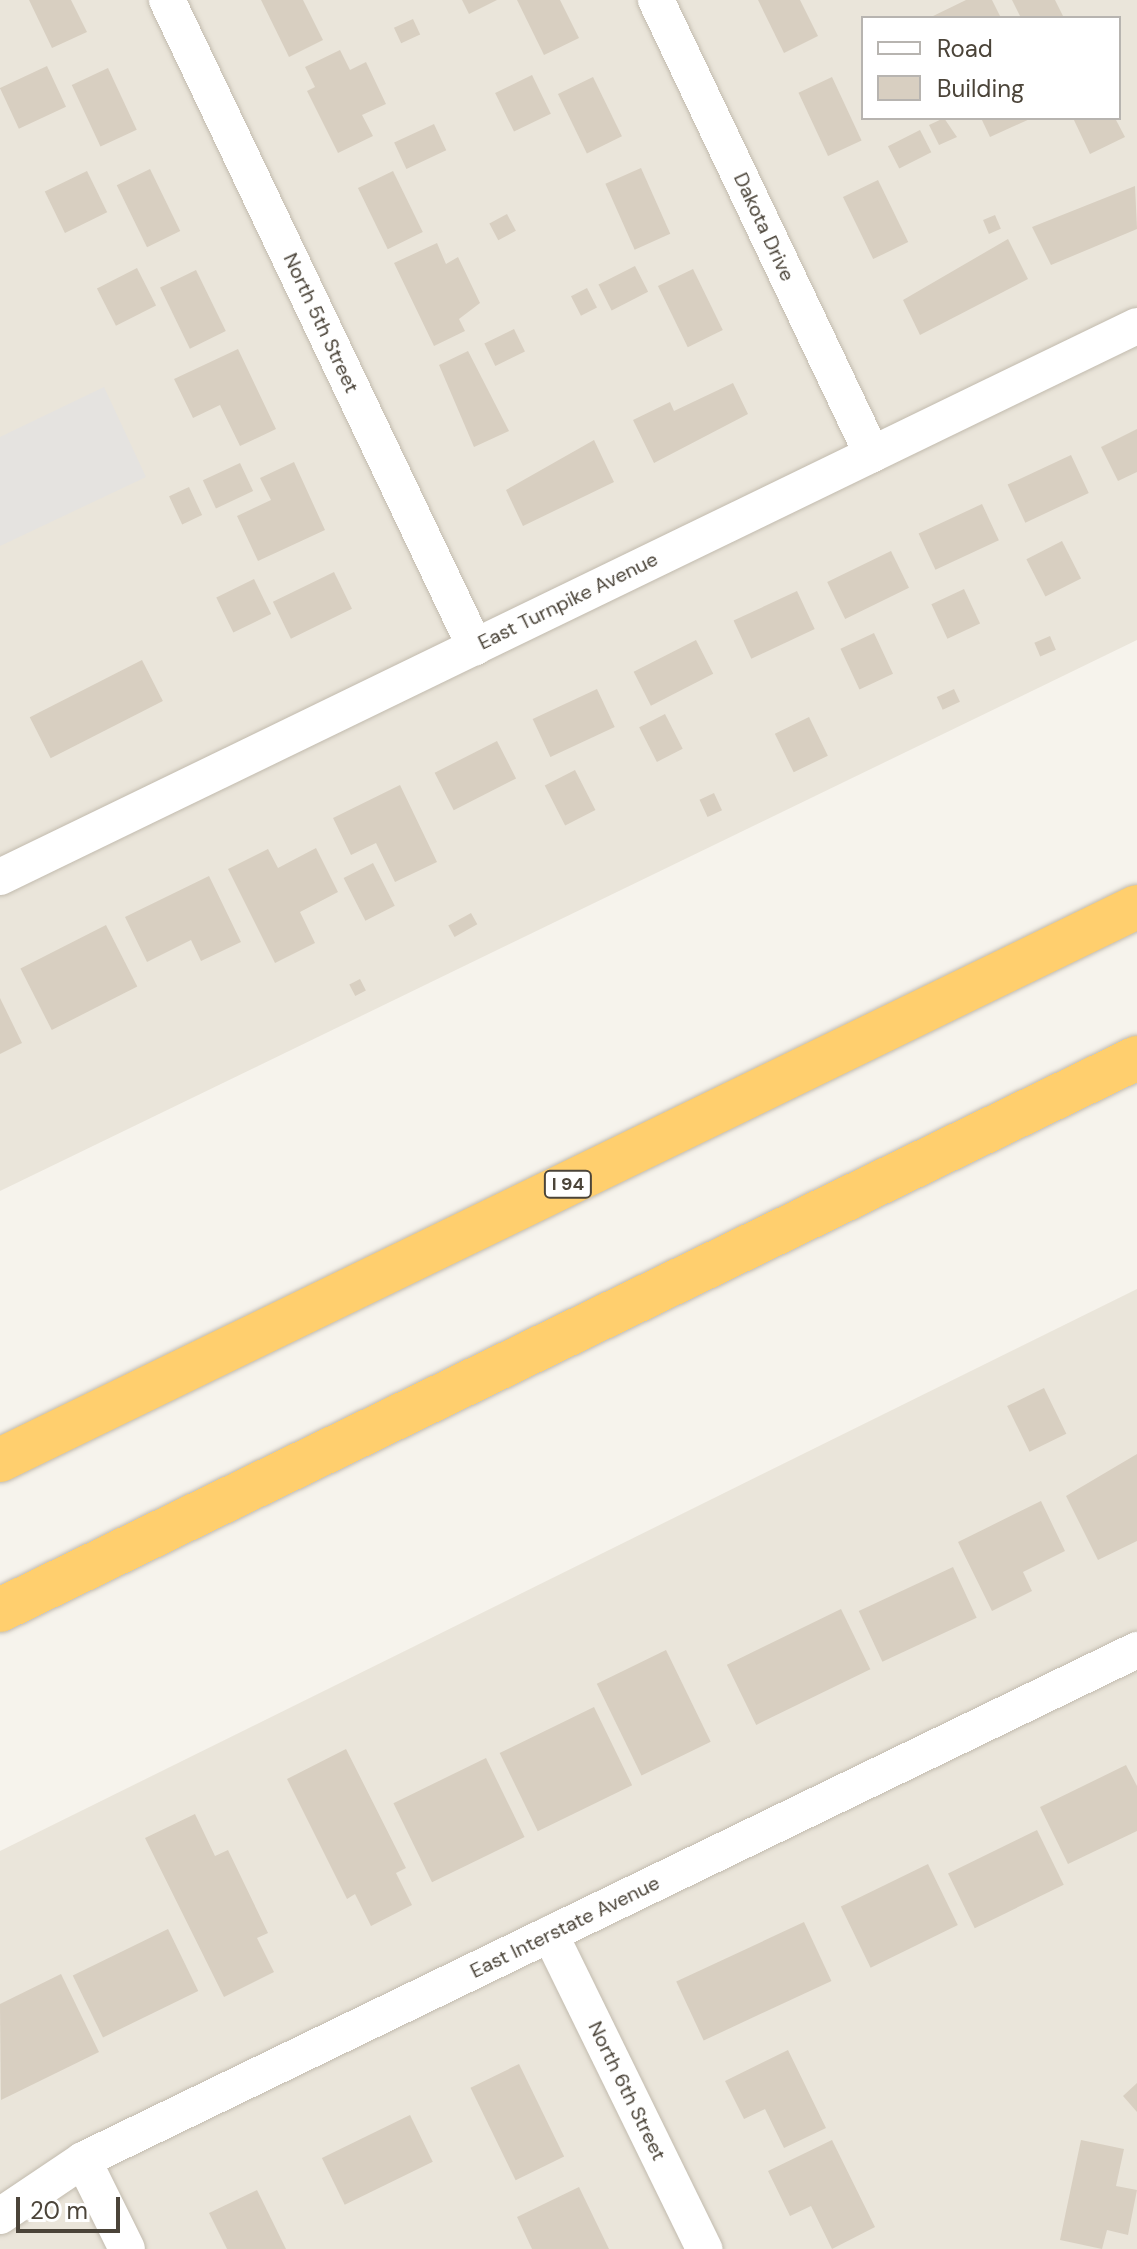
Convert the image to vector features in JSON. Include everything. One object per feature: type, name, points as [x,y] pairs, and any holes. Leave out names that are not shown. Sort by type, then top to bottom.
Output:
[{"type":"highway","name":"I 94","points":[[0,1460],[1137,907]]},
{"type":"highway","points":[[0,1610],[1137,1058]]},
{"type":"street","name":"North 5th Street","points":[[167,0],[475,647]]},
{"type":"street","name":"Dakota Drive","points":[[656,0],[872,454]]},
{"type":"street","name":"East Turnpike Avenue","points":[[0,877],[1137,326]]},
{"type":"street","name":"East Interstate Avenue","points":[[0,2216],[83,2160],[1137,1650]]},
{"type":"street","name":"North 6th Street","points":[[550,1934],[704,2249]]},
{"type":"street","points":[[83,2160],[127,2249]]},
{"type":"shaded area","points":[[0,0],[1137,0],[1137,640],[0,1191]]},
{"type":"shaded area","points":[[104,387],[146,477],[0,546],[0,437]]},
{"type":"shaded area","points":[[1137,1289],[1137,2249],[0,2249],[0,1851]]},
{"type":"building","points":[[29,0],[71,0],[87,32],[52,48]]},
{"type":"building","points":[[261,0],[303,0],[323,40],[289,57]]},
{"type":"building","points":[[462,0],[497,0],[469,14]]},
{"type":"building","points":[[517,0],[560,0],[579,38],[544,55]]},
{"type":"building","points":[[758,0],[800,0],[818,36],[784,53]]},
{"type":"building","points":[[966,0],[992,0],[1000,16],[933,16]]},
{"type":"building","points":[[1012,0],[1055,0],[1063,16],[1020,16]]},
{"type":"building","points":[[413,19],[420,34],[401,43],[394,28]]},
{"type":"building","points":[[340,50],[350,70],[366,62],[386,104],[362,115],[373,136],[338,153],[307,91],[315,87],[305,67]]},
{"type":"building","points":[[47,66],[66,107],[19,129],[0,88]]},
{"type":"building","points":[[108,68],[137,130],[100,147],[72,85]]},
{"type":"building","points":[[532,75],[551,114],[514,132],[495,93]]},
{"type":"building","points":[[593,77],[622,136],[587,153],[558,94]]},
{"type":"building","points":[[832,77],[862,140],[828,156],[798,93]]},
{"type":"building","points":[[945,120],[957,137],[939,145],[929,125]]},
{"type":"building","points":[[982,120],[1028,120],[990,137]]},
{"type":"building","points":[[1074,120],[1116,120],[1125,137],[1090,154]]},
{"type":"building","points":[[434,124],[446,150],[406,169],[394,143]]},
{"type":"building","points":[[920,130],[931,152],[899,169],[888,146]]},
{"type":"building","points":[[641,168],[670,234],[635,250],[605,184]]},
{"type":"building","points":[[150,169],[180,231],[147,247],[117,185]]},
{"type":"building","points":[[87,171],[107,212],[65,233],[45,192]]},
{"type":"building","points":[[393,171],[423,232],[388,249],[358,188]]},
{"type":"building","points":[[878,180],[908,242],[873,259],[843,197]]},
{"type":"building","points":[[1135,186],[1137,229],[1051,265],[1032,227]]},
{"type":"building","points":[[507,214],[516,231],[498,240],[489,223]]},
{"type":"building","points":[[995,215],[1001,229],[989,234],[983,220]]},
{"type":"building","points":[[1008,239],[1028,279],[920,335],[903,300]]},
{"type":"building","points":[[437,243],[446,264],[458,257],[480,303],[459,319],[465,331],[434,346],[394,263]]},
{"type":"building","points":[[635,266],[648,292],[612,310],[598,285]]},
{"type":"building","points":[[137,268],[156,305],[116,326],[97,288]]},
{"type":"building","points":[[693,269],[723,330],[688,347],[658,286]]},
{"type":"building","points":[[196,270],[226,331],[190,349],[160,288]]},
{"type":"building","points":[[587,288],[597,308],[581,316],[571,296]]},
{"type":"building","points":[[514,329],[525,351],[495,366],[484,343]]},
{"type":"building","points":[[238,349],[276,429],[240,446],[220,405],[193,418],[174,379]]},
{"type":"building","points":[[468,351],[509,431],[474,447],[439,365]]},
{"type":"building","points":[[733,383],[748,414],[654,463],[633,420],[670,402],[674,411]]},
{"type":"building","points":[[1137,429],[1137,472],[1118,481],[1101,447]]},
{"type":"building","points":[[594,440],[614,482],[523,526],[506,490]]},
{"type":"building","points":[[1071,455],[1089,493],[1025,523],[1008,485]]},
{"type":"building","points":[[294,462],[325,530],[258,561],[237,516],[271,500],[260,478]]},
{"type":"building","points":[[240,463],[253,491],[216,508],[203,480]]},
{"type":"building","points":[[189,487],[202,515],[182,524],[169,496]]},
{"type":"building","points":[[982,504],[999,540],[935,570],[919,534]]},
{"type":"building","points":[[1062,541],[1081,578],[1045,597],[1026,559]]},
{"type":"building","points":[[891,551],[909,588],[845,619],[827,582]]},
{"type":"building","points":[[334,572],[352,609],[291,639],[273,602]]},
{"type":"building","points":[[254,579],[271,614],[233,632],[216,597]]},
{"type":"building","points":[[964,589],[980,623],[947,639],[931,604]]},
{"type":"building","points":[[797,591],[815,629],[751,659],[734,621]]},
{"type":"building","points":[[874,633],[893,674],[859,689],[840,649]]},
{"type":"building","points":[[1050,636],[1056,650],[1040,656],[1034,643]]},
{"type":"building","points":[[696,640],[713,674],[651,706],[634,672]]},
{"type":"building","points":[[142,660],[163,701],[51,758],[30,717]]},
{"type":"building","points":[[597,689],[615,727],[550,757],[533,719]]},
{"type":"building","points":[[954,689],[960,702],[943,710],[937,697]]},
{"type":"building","points":[[665,714],[683,749],[657,762],[639,727]]},
{"type":"building","points":[[809,717],[828,756],[794,772],[775,734]]},
{"type":"building","points":[[497,741],[516,778],[454,810],[435,773]]},
{"type":"building","points":[[575,770],[595,810],[565,826],[545,785]]},
{"type":"building","points":[[400,785],[437,862],[395,882],[376,843],[351,855],[333,818]]},
{"type":"building","points":[[714,793],[722,810],[708,817],[699,800]]},
{"type":"building","points":[[316,848],[338,892],[300,912],[315,943],[275,963],[228,869],[268,849],[278,868]]},
{"type":"building","points":[[373,863],[395,906],[365,921],[344,878]]},
{"type":"building","points":[[209,876],[241,942],[201,961],[191,940],[147,962],[125,917]]},
{"type":"building","points":[[471,913],[477,924],[455,937],[448,926]]},
{"type":"building","points":[[106,925],[137,986],[52,1030],[20,969]]},
{"type":"building","points":[[360,979],[366,991],[355,996],[349,984]]},
{"type":"building","points":[[0,998],[22,1043],[0,1054]]},
{"type":"building","points":[[1044,1388],[1066,1434],[1030,1452],[1007,1406]]},
{"type":"building","points":[[1137,1454],[1137,1541],[1098,1560],[1066,1496]]},
{"type":"building","points":[[1041,1501],[1065,1551],[1023,1572],[1032,1591],[992,1611],[958,1542]]},
{"type":"building","points":[[953,1567],[977,1618],[882,1662],[859,1611]]},
{"type":"building","points":[[841,1609],[870,1669],[756,1725],[727,1665]]},
{"type":"building","points":[[666,1650],[711,1742],[642,1775],[597,1684]]},
{"type":"building","points":[[594,1707],[632,1785],[538,1831],[500,1753]]},
{"type":"building","points":[[346,1749],[406,1868],[396,1873],[412,1905],[371,1926],[355,1894],[347,1899],[287,1779]]},
{"type":"building","points":[[486,1758],[525,1837],[432,1882],[393,1803]]},
{"type":"building","points":[[1126,1765],[1137,1786],[1137,1831],[1068,1864],[1040,1807]]},
{"type":"building","points":[[195,1814],[215,1856],[228,1850],[268,1933],[257,1938],[274,1972],[224,1997],[145,1838]]},
{"type":"building","points":[[1037,1830],[1064,1885],[975,1928],[948,1873]]},
{"type":"building","points":[[928,1864],[958,1925],[871,1968],[841,1907]]},
{"type":"building","points":[[804,1922],[831,1981],[704,2040],[676,1982]]},
{"type":"building","points":[[168,1929],[198,1991],[103,2037],[73,1975]]},
{"type":"building","points":[[61,1974],[99,2052],[1,2100],[0,2004]]},
{"type":"building","points":[[788,2050],[826,2128],[784,2148],[765,2109],[744,2119],[725,2081]]},
{"type":"building","points":[[519,2064],[564,2157],[516,2180],[470,2088]]},
{"type":"building","points":[[1137,2083],[1137,2112],[1123,2096]]},
{"type":"building","points":[[410,2115],[433,2162],[345,2205],[322,2158]]},
{"type":"building","points":[[832,2140],[875,2227],[832,2249],[811,2206],[790,2216],[768,2171]]},
{"type":"building","points":[[1081,2140],[1124,2149],[1116,2186],[1137,2190],[1128,2235],[1107,2230],[1102,2249],[1060,2240]]},
{"type":"building","points":[[579,2187],[609,2249],[532,2249],[517,2217]]},
{"type":"building","points":[[257,2190],[286,2249],[227,2249],[209,2213]]}]
